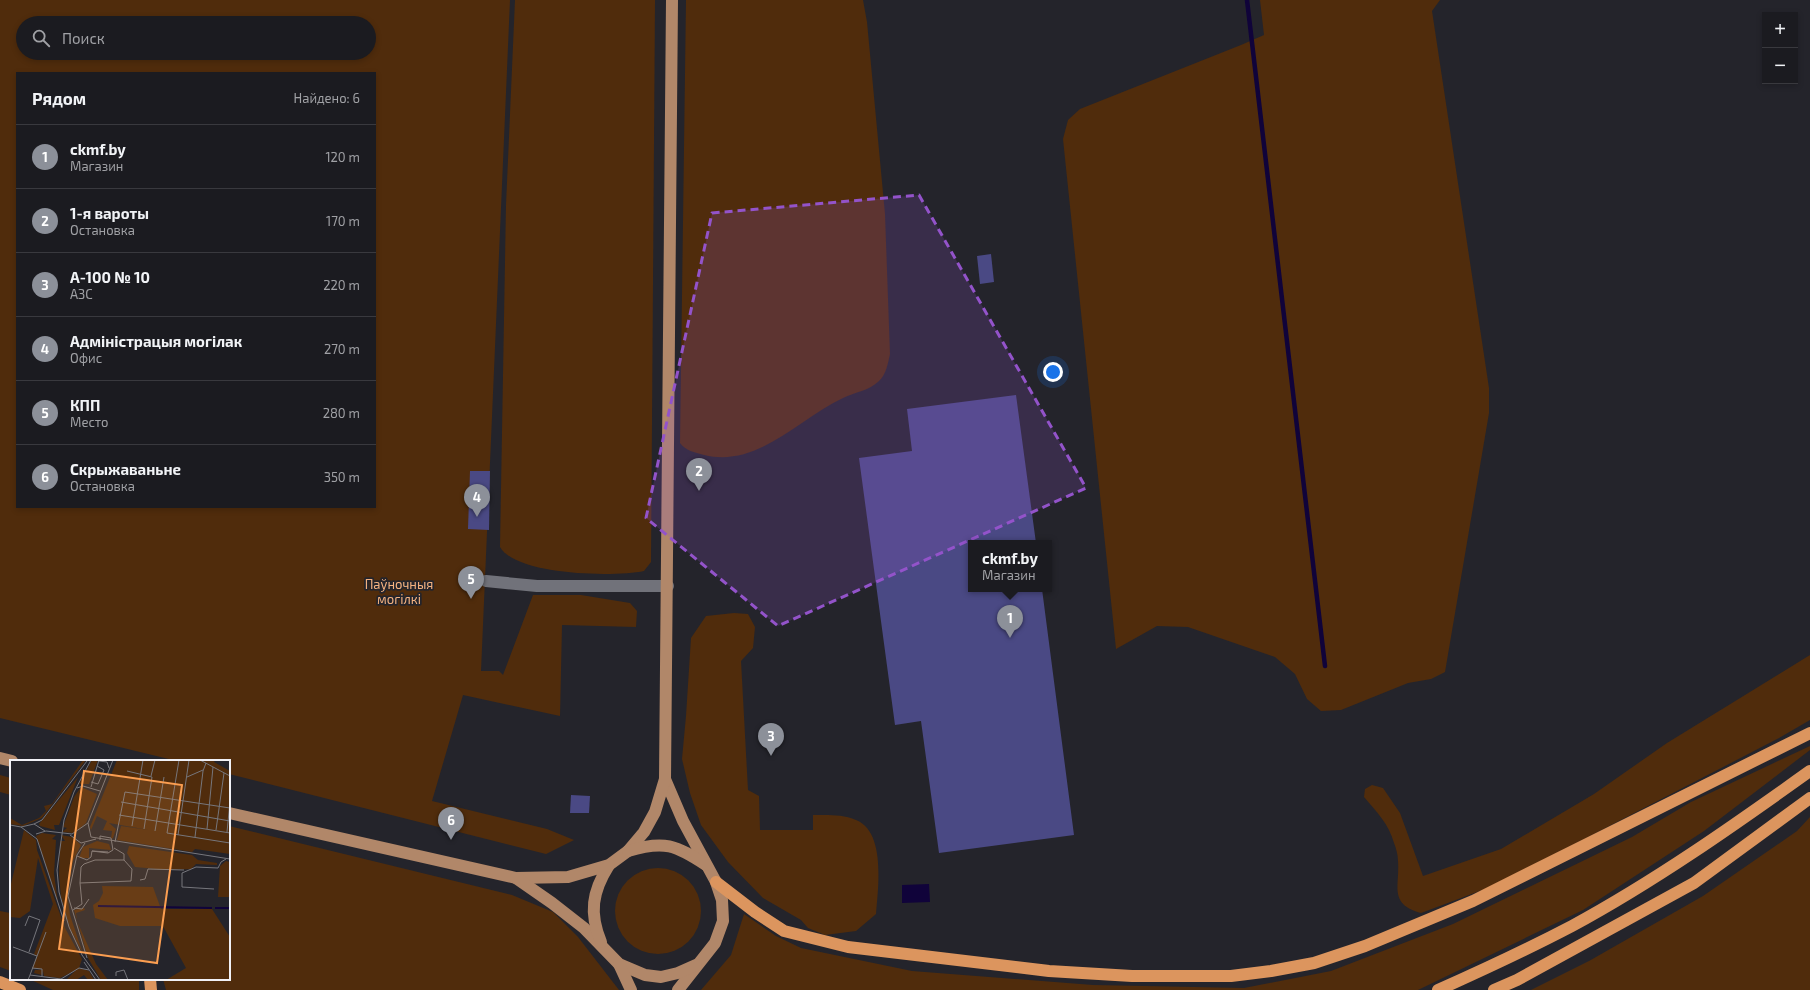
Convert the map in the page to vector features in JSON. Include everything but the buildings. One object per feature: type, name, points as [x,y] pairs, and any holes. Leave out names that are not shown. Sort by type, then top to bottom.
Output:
[{"type":"highway","points":[[716,882],[755,912],[784,931],[874,952],[1049,971],[1132,976],[1231,976],[1271,971],[1314,963],[1365,946],[1473,901],[1810,734]]},
{"type":"highway","points":[[1438,990],[1490,967],[1579,921],[1669,868],[1742,820],[1810,771]]},
{"type":"highway","points":[[1494,990],[1517,980],[1694,882],[1810,798]]},
{"type":"highway","points":[[150,980],[151,990]]},
{"type":"highway","points":[[0,982],[20,990]]},
{"type":"main road","points":[[230,813],[516,878],[568,877],[609,865],[628,851],[644,832],[655,812],[665,779],[668,586],[667,485],[672,0]]},
{"type":"main road","points":[[0,758],[10,760]]},
{"type":"main road","points":[[665,779],[683,821],[716,882],[722,900],[722,921],[715,943],[678,990]]},
{"type":"main road","points":[[628,851],[645,846],[663,845],[683,850],[707,866]]},
{"type":"main road","points":[[604,949],[595,928],[592,909],[598,882],[609,865]]},
{"type":"main road","points":[[516,878],[573,920],[604,949],[619,964],[631,990]]},
{"type":"main road","points":[[619,964],[645,975],[661,977],[678,973],[699,963]]},
{"type":"main road","points":[[1501,990],[1517,980]]},
{"type":"street","points":[[486,581],[537,586],[668,586]]},
{"type":"highlighted area","points":[[919,195],[1086,488],[778,626],[646,518],[712,213]]},
{"type":"green space","name":"Паўночныя могілкі","points":[[0,0],[510,0],[481,671],[499,671],[503,675],[533,595],[581,595],[630,603],[637,611],[636,627],[562,625],[560,716],[463,695],[432,801],[547,829],[574,840],[546,854],[230,774],[230,760],[173,760],[0,718]]},
{"type":"green space","points":[[515,0],[655,0],[651,562],[644,571],[630,573],[590,574],[545,569],[525,564],[510,557],[500,547],[506,205]]},
{"type":"green space","points":[[686,0],[863,0],[867,22],[885,214],[890,354],[883,376],[871,387],[843,398],[826,407],[777,439],[760,448],[742,455],[724,457],[704,455],[694,452],[688,450],[680,443]]},
{"type":"green space","points":[[1260,0],[1440,0],[1432,11],[1489,388],[1489,413],[1445,672],[1431,679],[1408,683],[1341,710],[1321,711],[1307,699],[1295,674],[1275,657],[1188,627],[1157,626],[1116,649],[1063,139],[1068,120],[1080,109],[1264,35]]},
{"type":"green space","points":[[734,613],[748,614],[755,627],[753,648],[741,661],[748,790],[759,796],[760,830],[813,830],[813,815],[835,815],[845,817],[856,820],[866,826],[872,836],[876,848],[878,862],[876,914],[856,931],[825,935],[808,928],[801,920],[763,898],[728,862],[701,825],[690,793],[682,759],[691,638],[706,616]]},
{"type":"green space","points":[[1810,655],[1810,720],[1779,738],[1485,889],[1421,913],[1404,905],[1400,899],[1397,886],[1398,859],[1392,836],[1385,824],[1364,797],[1365,789],[1372,785],[1383,788],[1400,813],[1423,876],[1501,849],[1594,794],[1667,743]]},
{"type":"green space","points":[[1810,746],[1810,750],[1704,831],[1583,910],[1418,990],[701,990],[731,955],[744,914],[776,936],[801,948],[912,971],[1093,985],[1244,988],[1331,971],[1453,924],[1632,837],[1691,802]]},
{"type":"green space","points":[[0,775],[10,778],[10,795],[0,792]]},
{"type":"green space","points":[[1810,817],[1810,990],[1531,990],[1589,961],[1703,896],[1797,831]]},
{"type":"green space","points":[[230,826],[512,895],[553,912],[578,937],[619,990],[166,990],[163,980],[230,980]]},
{"type":"green space","points":[[650,868],[666,868],[675,871],[689,880],[698,894],[701,903],[701,919],[698,928],[689,942],[675,951],[666,954],[650,954],[634,947],[627,942],[622,935],[615,919],[615,903],[622,887],[627,880],[634,875]]},
{"type":"green space","points":[[0,911],[10,913],[10,971],[0,967]]},
{"type":"green space","points":[[31,980],[139,980],[139,990],[53,990]]},
{"type":"shaded area","points":[[929,884],[930,902],[902,903],[902,885]]},
{"type":"waterway","points":[[1247,0],[1325,666]]},
{"type":"place","name":"1-я вароты","points":[[699,491]]},
{"type":"place","name":"Адміністрацыя могілак","points":[[477,517]]},
{"type":"place","name":"КПП","points":[[471,599]]},
{"type":"place","name":"ckmf.by","points":[[1010,638]]},
{"type":"place","name":"А-100 № 10","points":[[771,756]]},
{"type":"place","name":"Скрыжаваньне","points":[[451,840]]}]
